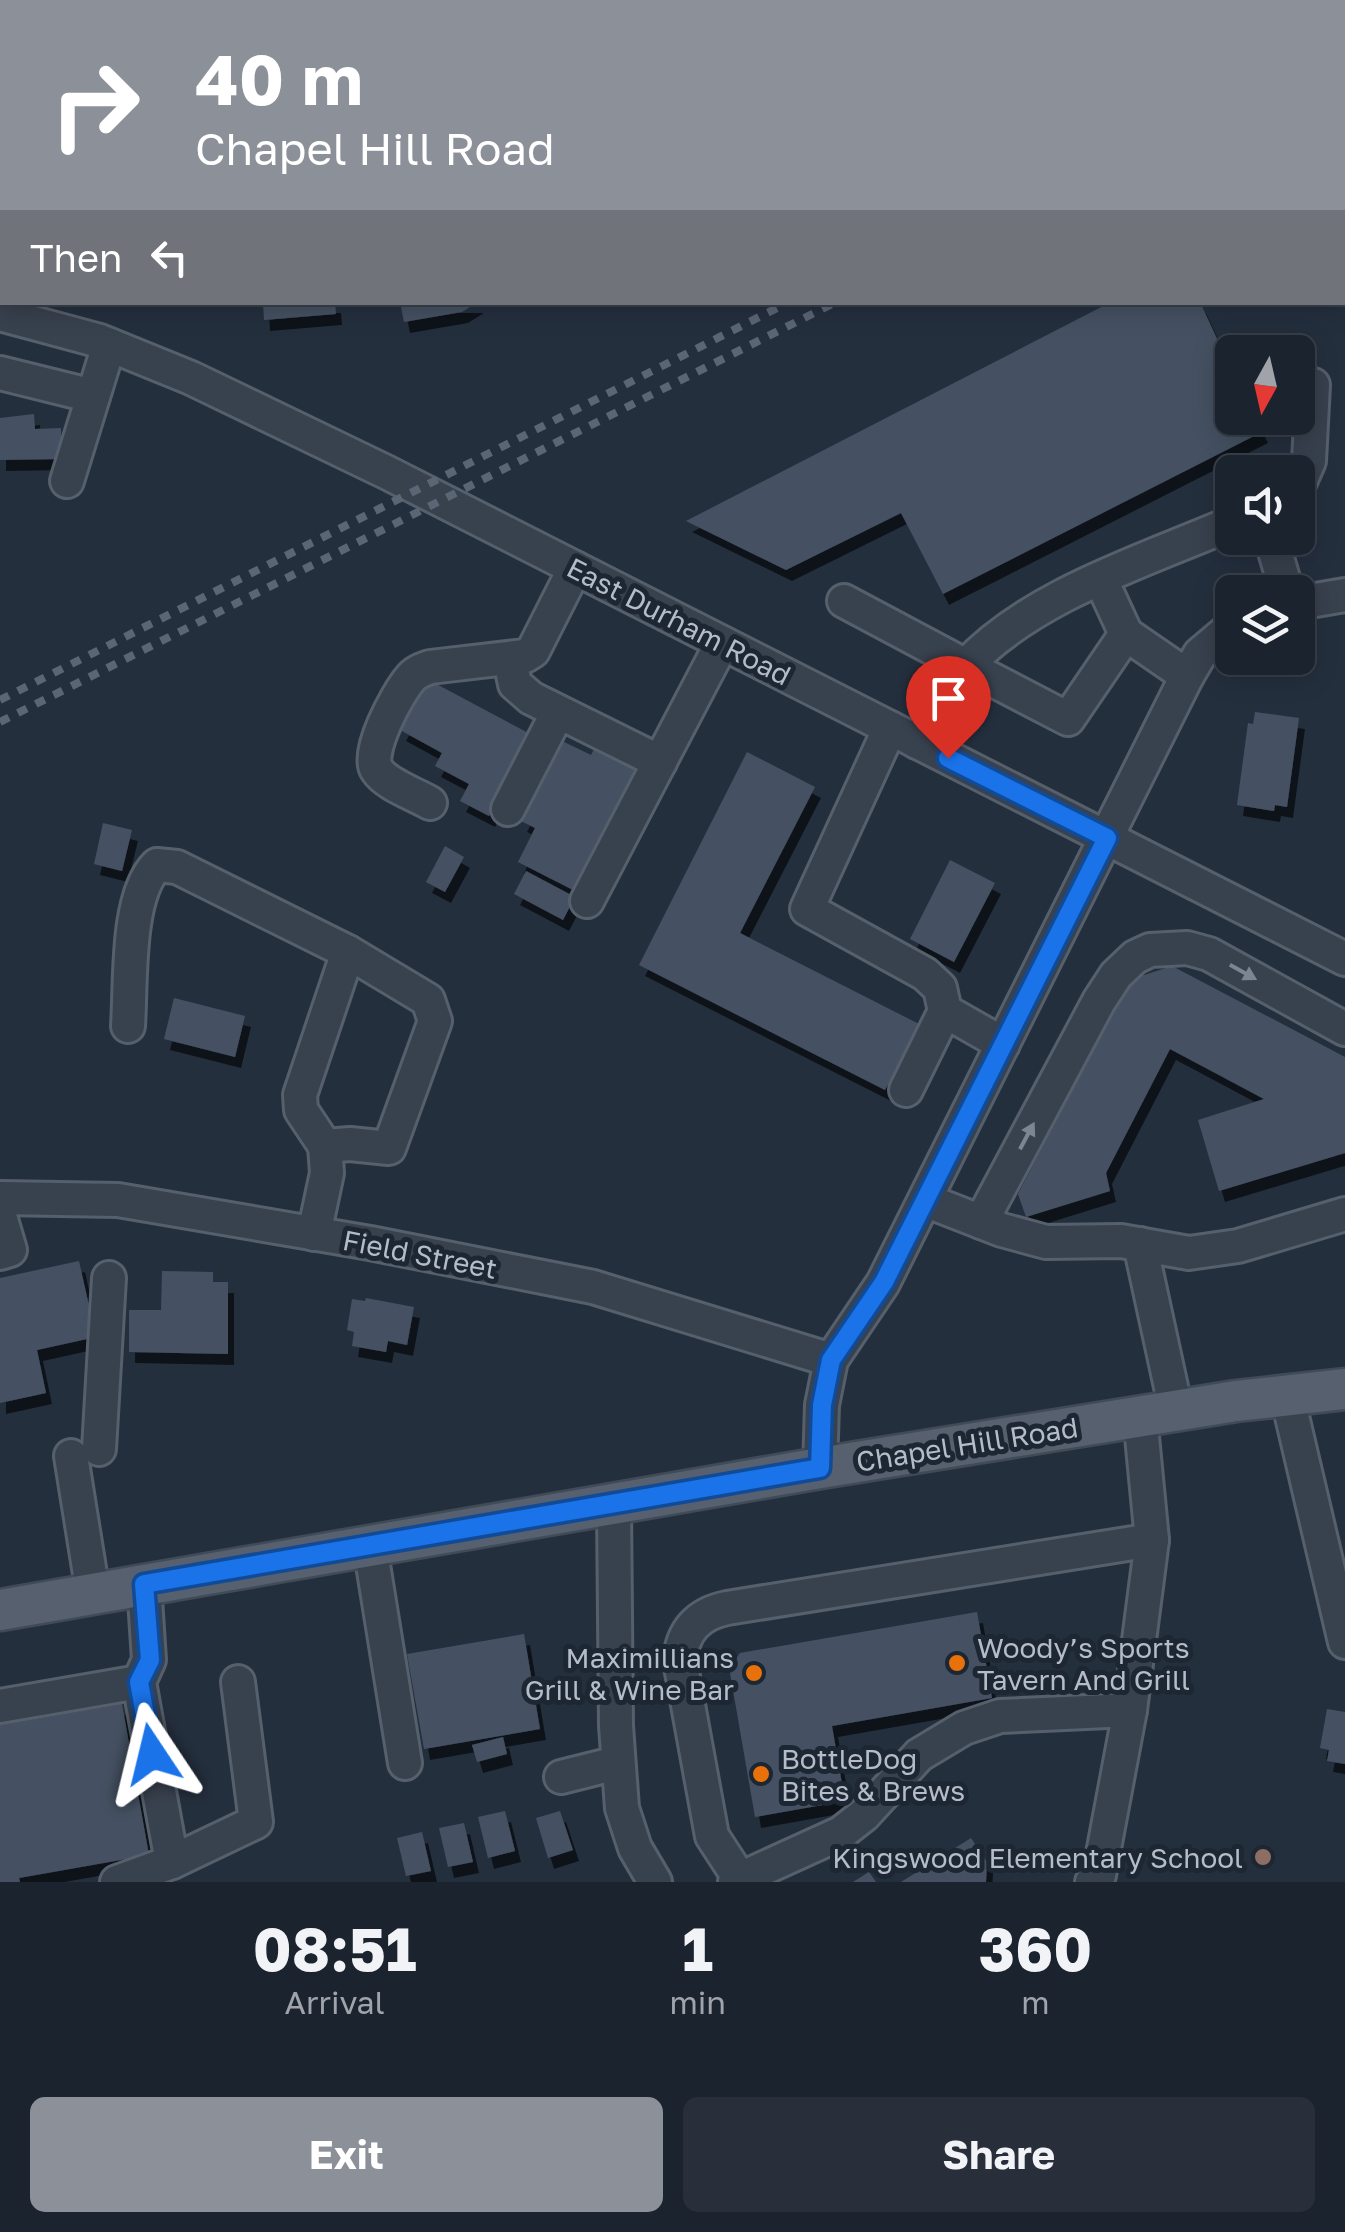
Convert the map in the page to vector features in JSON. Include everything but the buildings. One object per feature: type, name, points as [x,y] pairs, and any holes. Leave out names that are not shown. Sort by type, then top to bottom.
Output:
[{"type":"main road","name":"Chapel Hill Road","points":[[0,1610],[820,1468],[1158,1413],[1345,1390]]},
{"type":"street","name":"East Durham Road","points":[[0,314],[64,315],[109,344],[244,404],[574,568],[1345,959]]},
{"type":"street","points":[[67,482],[109,344]]},
{"type":"street","points":[[0,373],[93,396]]},
{"type":"street","points":[[906,1090],[945,1012],[940,988],[925,974],[806,908],[904,735],[1002,630],[1101,580],[1215,531]]},
{"type":"street","points":[[430,803],[380,775],[372,761],[374,748],[408,682],[420,670],[430,667],[510,660],[532,651],[574,568]]},
{"type":"street","points":[[1101,580],[1126,634],[1186,676]]},
{"type":"street","points":[[1315,600],[1345,596]]},
{"type":"street","points":[[844,601],[1068,719],[1126,634]]},
{"type":"street","points":[[820,1468],[822,1405],[831,1360],[884,1282],[1186,676],[1200,654],[1215,641]]},
{"type":"street","points":[[587,901],[722,643]]},
{"type":"street","points":[[510,660],[512,676],[520,690],[660,762]]},
{"type":"street","points":[[508,809],[558,712]]},
{"type":"street","points":[[128,1026],[137,906],[141,890],[157,865],[177,867],[348,952],[428,1000],[435,1020],[389,1148],[325,1146]]},
{"type":"street","points":[[982,1222],[1099,1001],[1116,974],[1135,957],[1172,947],[1209,954],[1345,1028]]},
{"type":"street","points":[[314,1234],[327,1173],[325,1146],[300,1110],[300,1095],[348,952]]},
{"type":"street","points":[[945,1012],[1003,1044]]},
{"type":"street","name":"Field Street","points":[[0,1198],[118,1200],[593,1287],[831,1360]]},
{"type":"street","points":[[925,1200],[1046,1242],[1121,1241],[1189,1253],[1214,1251],[1345,1214]]},
{"type":"street","points":[[0,1216],[10,1250],[0,1253]]},
{"type":"street","points":[[1092,1882],[1099,1876],[1130,1710],[1152,1540],[1158,1413],[1140,1244]]},
{"type":"street","points":[[94,1594],[85,1452],[109,1278]]},
{"type":"street","points":[[1288,1395],[1345,1642]]},
{"type":"street","points":[[614,1505],[622,1808],[630,1835],[655,1882]]},
{"type":"street","points":[[1130,1710],[1000,1716],[964,1728],[918,1755],[864,1816],[841,1833],[740,1881],[712,1836],[680,1661],[684,1639],[696,1621],[713,1611],[1152,1540]]},
{"type":"street","points":[[370,1546],[405,1763]]},
{"type":"street","points":[[144,1584],[150,1660],[139,1682],[172,1862]]},
{"type":"street","points":[[0,1706],[139,1682]]},
{"type":"street","points":[[117,1882],[172,1862],[256,1822],[238,1682]]},
{"type":"street","points":[[561,1777],[618,1763]]},
{"type":"railway","points":[[0,700],[783,305]]},
{"type":"railway","points":[[0,722],[830,305]]},
{"type":"place","name":"Woody’s Sports Tavern And Grill","points":[[957,1663]]},
{"type":"place","name":"Maximillians Grill & Wine Bar","points":[[754,1673]]},
{"type":"place","name":"BottleDog Bites & Brews","points":[[761,1774]]},
{"type":"place","name":"Kingswood Elementary School","points":[[1263,1857]]},
{"type":"route","points":[[152,1754],[139,1682],[150,1660],[144,1584],[820,1468],[822,1405],[831,1360],[884,1282],[1107,838],[948,758]]}]
